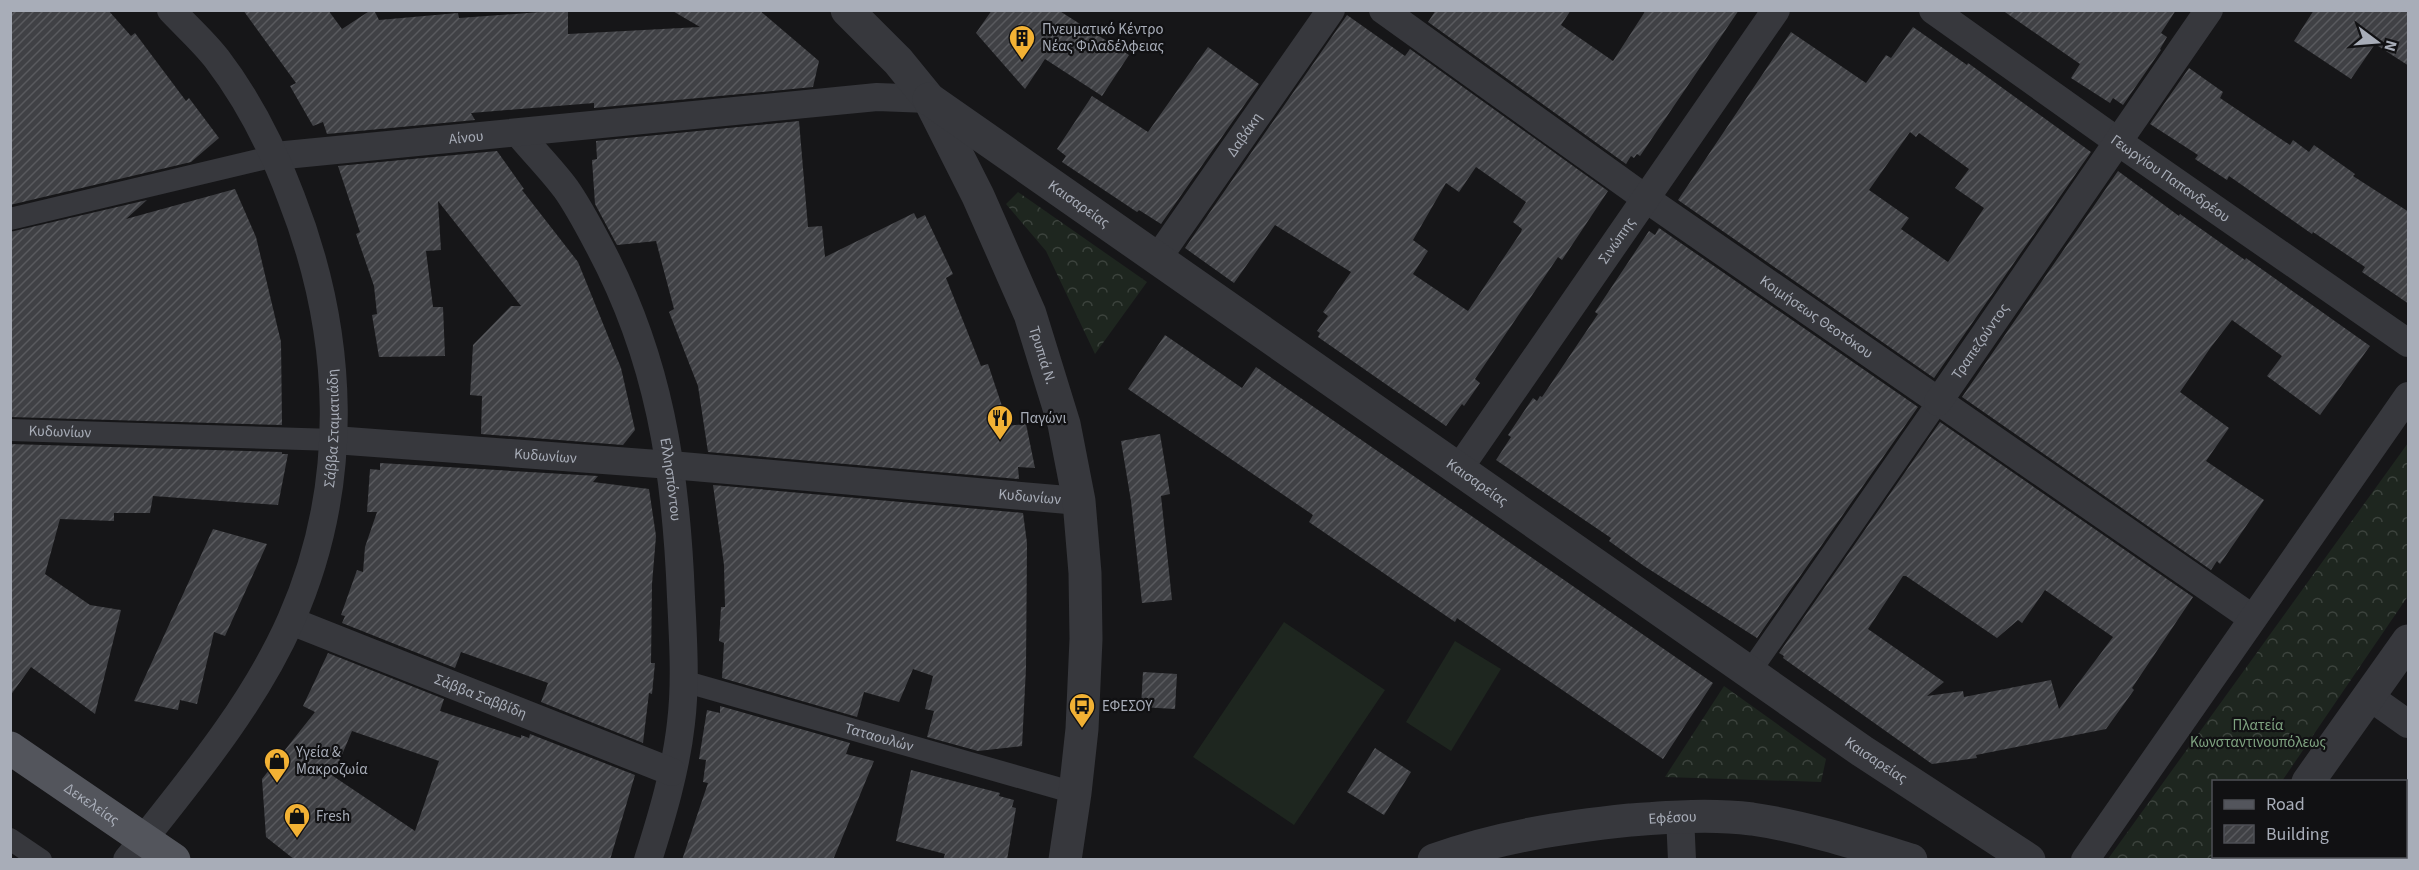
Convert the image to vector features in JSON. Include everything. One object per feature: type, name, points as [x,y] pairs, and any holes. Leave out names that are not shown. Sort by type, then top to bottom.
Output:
[{"type":"main road","name":"Δεκελείας","points":[[10,748],[135,849],[174,860]]},
{"type":"street","name":"Σάββα Σταματιάδη","points":[[135,849],[171,806],[238,713],[266,670],[291,621],[318,544],[334,440],[332,359],[325,306],[308,239],[275,156],[243,98],[216,58],[171,10]]},
{"type":"street","name":"Τρυπιά Ν.","points":[[847,10],[898,61],[929,99],[978,196],[1030,314],[1064,424],[1079,501],[1085,573],[1086,639],[1082,729],[1076,793],[1065,860]]},
{"type":"street","name":"Δαβάκη","points":[[1157,260],[1331,10]]},
{"type":"street","name":"Κοιμήσεως Θεοτόκου","points":[[1383,10],[1645,198],[2252,618]]},
{"type":"street","name":"Σινώπης","points":[[1458,470],[1776,10]]},
{"type":"street","name":"Γεωργίου Παπανδρέου","points":[[1933,10],[2117,141],[2409,343]]},
{"type":"street","name":"Τραπεζούντος","points":[[1749,673],[2209,10]]},
{"type":"street","name":"Αίνου","points":[[10,219],[275,156],[877,98],[929,99]]},
{"type":"street","name":"Καισαρείας","points":[[929,99],[1749,673],[1862,751],[2029,860]]},
{"type":"street","name":"Ελλησπόντου","points":[[519,134],[566,189],[590,229],[624,295],[657,391],[671,465],[680,553],[683,681],[681,723],[672,772],[648,860]]},
{"type":"street","points":[[2085,860],[2409,396]]},
{"type":"street","name":"Κυδωνίων","points":[[10,430],[334,440],[671,465],[1079,501]]},
{"type":"street","name":"Σάββα Σαββίδη","points":[[291,621],[672,772]]},
{"type":"street","points":[[2309,780],[2409,640]]},
{"type":"street","name":"Ταταουλών","points":[[683,681],[1076,793]]},
{"type":"street","points":[[2370,697],[2409,724]]},
{"type":"street","points":[[1680,816],[1682,860]]},
{"type":"street","name":"Εφέσου","points":[[1434,860],[1471,847],[1550,830],[1680,816],[1754,819],[1861,844],[1911,860]]},
{"type":"street","points":[[10,839],[40,860]]},
{"type":"green space","points":[[1018,192],[1147,282],[1095,354],[1046,251],[1006,204]]},
{"type":"green space","name":"Πλατεία Κωνσταντινουπόλεως","points":[[2408,443],[2408,596],[2283,780],[2212,780],[2212,858],[2231,858],[2108,859]]},
{"type":"green space","points":[[1284,622],[1385,690],[1294,825],[1193,757]]},
{"type":"green space","points":[[1455,641],[1501,669],[1451,751],[1406,722]]},
{"type":"green space","points":[[1724,686],[1826,759],[1821,782],[1665,777]]},
{"type":"building","points":[[10,10],[108,10],[131,36],[135,33],[186,101],[189,98],[219,138],[191,162],[10,205]]},
{"type":"building","points":[[243,10],[328,10],[342,29],[371,10],[374,10],[379,20],[458,13],[459,18],[568,10],[568,34],[700,27],[671,10],[759,10],[819,61],[813,87],[594,108],[594,103],[471,113],[475,120],[327,134],[323,122],[313,126],[290,86],[296,83]]},
{"type":"building","points":[[992,10],[1058,10],[1129,55],[1102,96],[1045,59],[1025,89],[976,33]]},
{"type":"building","points":[[1436,10],[1571,10],[1561,25],[1613,61],[1646,10],[1739,10],[1640,156],[1637,154],[1634,158],[1631,156],[1626,164],[1428,22]]},
{"type":"building","points":[[2002,10],[2176,10],[2161,33],[2167,37],[2161,50],[2123,105],[2113,98],[2110,103],[2071,78],[2080,64]]},
{"type":"building","points":[[2314,10],[2409,10],[2409,66],[2375,44],[2351,79],[2294,41]]},
{"type":"building","points":[[1347,15],[1405,56],[1410,49],[1608,191],[1562,260],[1558,257],[1475,379],[1480,383],[1446,426],[1318,337],[1320,333],[1317,331],[1328,316],[1323,312],[1351,272],[1275,225],[1234,283],[1185,248]],"holes":[[[1476,167],[1526,202],[1513,222],[1522,229],[1521,232],[1468,311],[1413,274],[1428,251],[1413,240],[1446,183],[1459,192]]]},
{"type":"building","points":[[1913,27],[1967,65],[1968,63],[2091,152],[1934,378],[1678,200],[1791,32],[1866,83],[1886,55],[1891,58]],"holes":[[[1910,132],[1916,137],[1919,133],[1969,169],[1955,188],[1984,208],[1948,262],[1901,229],[1909,218],[1869,190]]]},
{"type":"building","points":[[1208,47],[1259,84],[1161,224],[1139,210],[1137,212],[1062,162],[1066,156],[1057,149],[1092,96],[1148,132]]},
{"type":"building","points":[[2189,68],[2223,92],[2220,98],[2290,145],[2293,140],[2309,152],[2314,145],[2355,174],[2353,176],[2409,212],[2409,304],[2362,272],[2365,267],[2313,232],[2312,234],[2229,176],[2227,180],[2195,159],[2198,155],[2150,124]]},
{"type":"building","points":[[799,121],[808,227],[822,226],[825,257],[914,213],[917,219],[925,215],[953,274],[946,278],[981,366],[988,364],[1006,426],[1026,424],[1035,468],[1018,467],[1019,479],[708,452],[698,386],[669,312],[674,309],[656,241],[617,245],[595,204],[592,160],[597,159],[596,141]]},
{"type":"building","points":[[497,151],[524,189],[522,190],[578,262],[621,368],[635,430],[623,445],[481,434],[482,396],[470,395],[473,345],[511,306],[521,306],[438,201],[441,250],[426,251],[433,307],[443,307],[445,356],[379,357],[372,315],[377,314],[374,286],[356,234],[360,232],[338,166]]},
{"type":"building","points":[[2118,171],[2179,216],[2180,214],[2245,260],[2246,258],[2370,346],[2320,415],[2267,376],[2282,356],[2232,320],[2211,347],[2180,392],[2229,428],[2206,461],[2264,500],[2220,564],[2217,561],[2211,570],[1962,397]]},
{"type":"building","points":[[235,189],[256,237],[281,342],[282,425],[10,417],[10,232],[147,200],[126,219]]},
{"type":"building","points":[[1659,228],[1918,407],[1757,638],[1644,566],[1609,541],[1611,538],[1496,460],[1511,437],[1508,435],[1533,398],[1537,401],[1540,396],[1542,397],[1598,314],[1595,312],[1649,231],[1655,235]]},
{"type":"building","points":[[1165,335],[1242,388],[1256,367],[1713,683],[1663,759],[1457,618],[1455,622],[1309,522],[1313,515],[1128,389]]},
{"type":"building","points":[[1940,422],[2193,597],[2132,688],[2134,690],[2106,729],[1976,755],[1977,758],[1932,764],[1779,653]],"holes":[[[1903,576],[1997,638],[2018,620],[2022,623],[2045,590],[2113,637],[2059,709],[2051,680],[1964,697],[1963,691],[1927,696],[1944,682],[1868,629]]]},
{"type":"building","points":[[1160,434],[1170,494],[1161,496],[1172,600],[1142,603],[1131,501],[1121,441]]},
{"type":"building","points":[[10,444],[288,454],[278,505],[153,496],[150,513],[114,513],[114,521],[60,519],[45,574],[90,605],[121,610],[95,714],[31,667],[10,696]]},
{"type":"building","points":[[380,463],[598,476],[593,482],[649,489],[656,536],[652,584],[651,663],[655,663],[643,743],[541,702],[548,683],[461,652],[455,668],[342,623],[345,616],[341,615],[357,570],[363,572],[365,547],[377,512],[367,512],[370,469],[380,470]]},
{"type":"building","points":[[713,485],[1023,513],[1027,543],[1026,668],[1022,746],[978,751],[927,737],[934,711],[925,709],[933,676],[913,669],[899,702],[864,692],[857,717],[722,678],[724,643],[719,641],[721,607],[725,607],[724,565]]},
{"type":"building","points":[[213,529],[267,544],[225,636],[214,632],[197,704],[180,700],[178,710],[134,701]]},
{"type":"building","points":[[328,653],[444,699],[440,711],[521,738],[521,735],[529,738],[530,734],[635,775],[610,860],[295,860],[266,837],[262,779],[315,712],[303,706]],"holes":[[[352,731],[439,761],[415,831],[333,776]]]},
{"type":"building","points":[[1143,672],[1177,674],[1175,709],[1141,707]]},
{"type":"building","points":[[720,706],[850,743],[846,754],[874,761],[833,860],[682,860],[708,783],[703,782],[706,760],[699,759],[707,710],[720,713]]},
{"type":"building","points":[[1375,748],[1411,772],[1384,815],[1347,792]]},
{"type":"building","points":[[911,770],[1000,793],[999,796],[1014,800],[1012,807],[1016,808],[1007,860],[943,860],[945,854],[896,841]]},
{"type":"place","name":"Πνευματικό Κέντρο Νέας Φιλαδέλφειας","points":[[1022,61]]},
{"type":"place","name":"Παγώνι","points":[[1000,441]]},
{"type":"place","name":"ΕΦΕΣΟΥ","points":[[1082,729]]},
{"type":"place","name":"Υγεία & Μακροζωία","points":[[277,784]]},
{"type":"place","name":"Fresh","points":[[297,839]]}]
